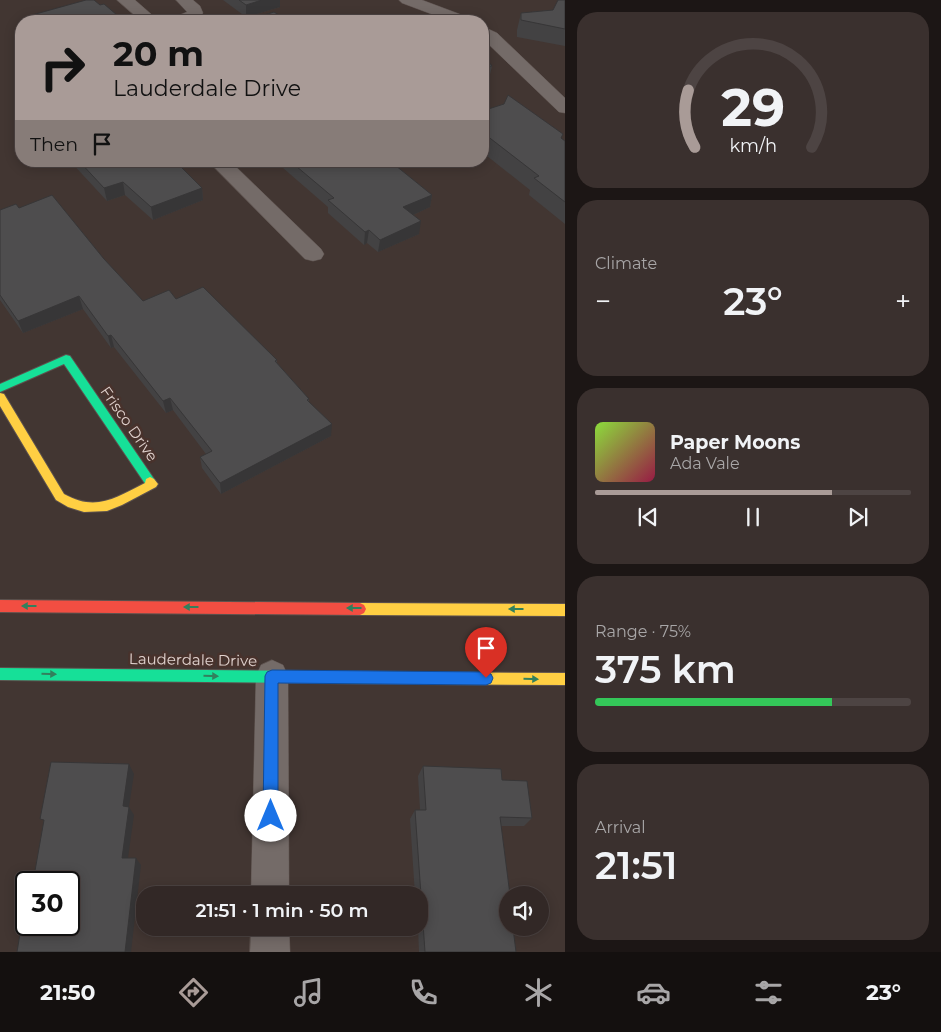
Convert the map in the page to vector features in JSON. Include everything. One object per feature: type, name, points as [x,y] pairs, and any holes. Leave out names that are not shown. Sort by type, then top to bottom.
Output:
[{"type":"main road","name":"Frisco Drive","points":[[0,388],[66,359],[152,484],[102,508],[85,511],[69,505],[60,496],[0,397]]},
{"type":"main road","points":[[0,606],[565,610]]},
{"type":"main road","name":"Lauderdale Drive","points":[[0,674],[565,679]]},
{"type":"street","points":[[125,0],[144,15]]},
{"type":"street","points":[[184,0],[194,9],[195,13],[193,15]]},
{"type":"street","points":[[407,0],[448,15]]},
{"type":"street","points":[[489,35],[565,108]]},
{"type":"street","points":[[224,167],[313,254]]},
{"type":"street","points":[[270,886],[272,676]]},
{"type":"street","points":[[270,936],[270,952]]},
{"type":"building","points":[[86,0],[94,0],[100,5],[104,4],[117,15],[32,15]]},
{"type":"building","points":[[239,0],[262,0],[246,5]]},
{"type":"building","points":[[558,0],[565,0],[565,29],[521,20],[521,13],[553,10]]},
{"type":"building","points":[[274,12],[279,15],[264,15]]},
{"type":"building","points":[[508,95],[563,134],[561,138],[565,141],[565,202],[534,178],[539,176],[489,137],[489,109],[504,104]]},
{"type":"building","points":[[85,167],[181,167],[202,188],[151,207],[123,182],[104,188]]},
{"type":"building","points":[[297,167],[397,167],[432,195],[403,207],[421,221],[380,240],[369,230],[365,232],[328,200],[334,198]]},
{"type":"building","points":[[52,195],[104,259],[143,301],[169,290],[176,299],[203,287],[277,360],[275,361],[309,399],[307,400],[332,424],[220,483],[200,457],[212,451],[170,398],[163,401],[111,335],[108,336],[79,296],[18,321],[0,295],[0,210],[16,204],[19,208]]},
{"type":"building","points":[[51,762],[129,764],[123,806],[129,807],[122,858],[136,858],[125,952],[17,952],[20,936],[80,936],[80,871],[35,871],[44,820],[40,819]]},
{"type":"building","points":[[423,766],[501,769],[502,780],[527,781],[532,818],[500,817],[509,886],[499,886],[499,936],[514,936],[516,952],[425,952],[424,936],[428,936],[428,886],[420,886],[415,810],[426,810]]},
{"type":"traffic: fast","points":[[0,388],[66,359],[150,482]]},
{"type":"traffic: fast","points":[[0,674],[412,678]]},
{"type":"traffic: slow","points":[[0,397],[60,497],[72,504],[96,508],[107,506],[129,497],[152,484],[150,482]]},
{"type":"traffic: slow","points":[[360,609],[565,610]]},
{"type":"traffic: slow","points":[[412,678],[565,679]]},
{"type":"traffic: jam","points":[[0,606],[360,609]]},
{"type":"route","points":[[271,816],[272,676],[486,678]]}]
